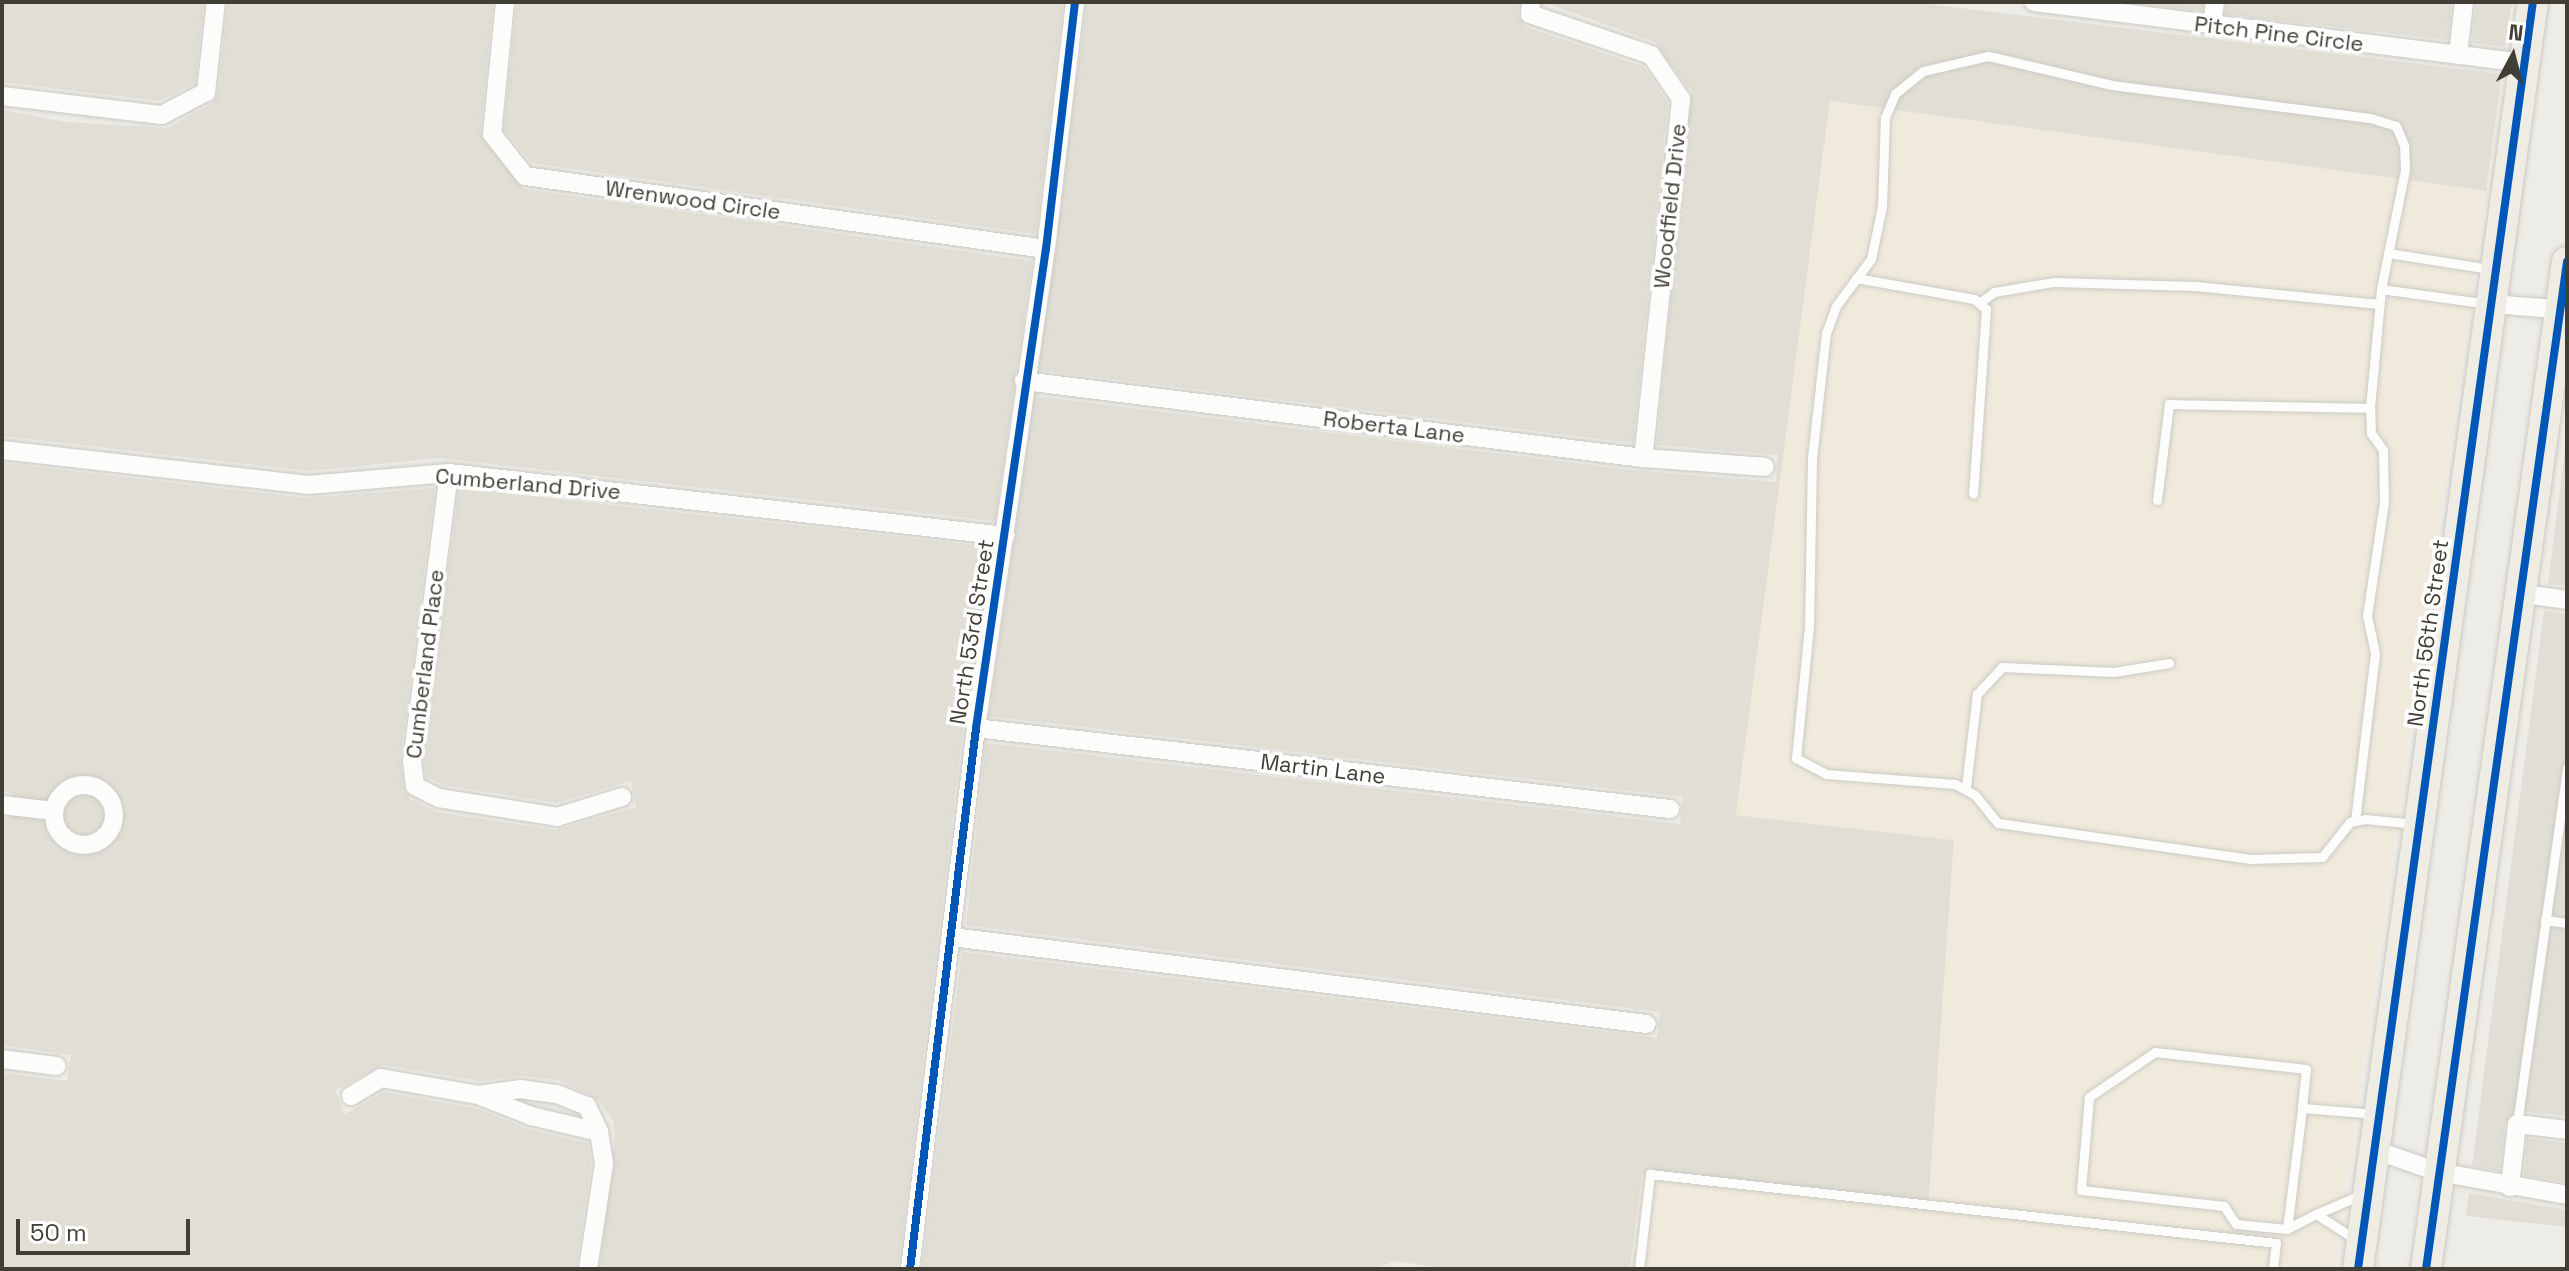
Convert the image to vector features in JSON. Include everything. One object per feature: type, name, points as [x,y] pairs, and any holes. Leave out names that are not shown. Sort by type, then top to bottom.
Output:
[{"type":"main road","name":"North 56th Street","points":[[2360,1256],[2533,2]]},
{"type":"main road","points":[[2426,1269],[2517,593],[2564,311],[2567,262]]},
{"type":"street","points":[[2,96],[58,106],[162,115],[206,92],[216,2]]},
{"type":"street","name":"Wrenwood Circle","points":[[505,2],[492,134],[525,176],[1046,249]]},
{"type":"street","name":"North 53rd Street","points":[[910,1269],[976,728],[1005,536],[1024,381],[1046,249],[1075,2]]},
{"type":"street","name":"Woodfield Drive","points":[[1531,2],[1530,14],[1651,55],[1681,99],[1643,458]]},
{"type":"street","name":"Pitch Pine Circle","points":[[2034,2],[2525,63]]},
{"type":"street","points":[[2212,26],[2215,2]]},
{"type":"street","points":[[2458,55],[2464,2]]},
{"type":"street","points":[[2493,304],[2564,311]]},
{"type":"street","name":"Roberta Lane","points":[[1024,381],[1643,458],[1765,467]]},
{"type":"street","name":"Cumberland Drive","points":[[2,450],[308,485],[449,473],[1005,536]]},
{"type":"street","name":"Cumberland Place","points":[[449,473],[412,761],[415,786],[439,798],[557,817],[622,797]]},
{"type":"street","points":[[2517,593],[2567,600]]},
{"type":"street","name":"Martin Lane","points":[[976,728],[1670,809]]},
{"type":"street","points":[[2,805],[54,811]]},
{"type":"street","points":[[952,937],[1647,1024]]},
{"type":"street","points":[[2,1059],[57,1066]]},
{"type":"street","points":[[351,1096],[381,1078],[478,1095],[531,1116],[599,1132]]},
{"type":"street","points":[[478,1095],[520,1089],[557,1094],[587,1106],[599,1132],[604,1164],[588,1269]]},
{"type":"street","points":[[2510,1187],[2517,1124],[2567,1130]]},
{"type":"street","points":[[2375,1150],[2438,1172],[2567,1195]]},
{"type":"lane","points":[[2355,821],[2375,653],[2367,616],[2384,502],[2383,450],[2371,433],[2370,408],[2381,289],[2405,170],[2404,145],[2396,126],[2369,118],[2112,85],[1988,56],[1923,71],[1895,94],[1885,117],[1882,206],[1871,259],[1836,306],[1826,333],[1812,458],[1809,626],[1796,758],[1826,774],[1966,787],[1998,823],[2250,859],[2322,857],[2335,836],[2355,821],[2420,825]]},
{"type":"lane","points":[[2388,253],[2497,270]]},
{"type":"lane","points":[[1856,278],[1979,303],[1994,292],[2054,282],[2195,286],[2379,304]]},
{"type":"lane","points":[[2381,289],[2493,304]]},
{"type":"lane","points":[[1973,494],[1987,318],[1979,303]]},
{"type":"lane","points":[[2157,500],[2169,404],[2370,408]]},
{"type":"lane","points":[[1966,787],[1977,694],[2002,667],[2114,672],[2169,663]]},
{"type":"lane","points":[[2517,1124],[2545,920],[2564,813],[2567,767]]},
{"type":"lane","points":[[2545,920],[2567,923]]},
{"type":"lane","points":[[2287,1229],[2306,1069],[2155,1052],[2089,1097],[2081,1190],[2224,1206],[2236,1224],[2287,1229],[2369,1190]]},
{"type":"lane","points":[[2302,1108],[2380,1114]]},
{"type":"lane","points":[[1639,1269],[1650,1174],[2276,1243],[2273,1269]]},
{"type":"lane","points":[[2316,1214],[2360,1256]]},
{"type":"shaded area","points":[[2,2],[204,2],[195,83],[160,101],[2,82]]},
{"type":"shaded area","points":[[228,2],[493,2],[480,133],[523,189],[1032,261],[995,521],[439,458],[309,471],[2,436],[2,110],[67,122],[167,128],[211,104],[218,93]]},
{"type":"shaded area","points":[[517,2],[1063,2],[1036,234],[531,163],[504,129]]},
{"type":"shaded area","points":[[1087,2],[1518,2],[1518,14],[1526,27],[1644,67],[1668,103],[1633,443],[1038,370]]},
{"type":"shaded area","points":[[1543,2],[1911,2],[2502,74],[2486,191],[1830,101],[1736,815],[1954,840],[1928,1211],[1643,1174],[1630,1269],[1447,1269],[1396,1261],[1374,1269],[922,1269],[962,952],[1657,1038],[1660,1012],[966,925],[986,743],[1680,824],[1683,797],[989,716],[1034,396],[1630,470],[1776,482],[1778,455],[1657,445],[1691,91],[1655,42]]},
{"type":"shaded area","points":[[2127,2],[2203,2],[2202,11]]},
{"type":"shaded area","points":[[2227,2],[2452,2],[2448,40],[2225,14]]},
{"type":"shaded area","points":[[2476,2],[2512,2],[2505,47],[2472,43]]},
{"type":"shaded area","points":[[1830,101],[2486,191],[2334,1269],[1630,1269],[1642,1174],[1928,1210],[1954,840],[1736,815]]},
{"type":"shaded area","points":[[2567,433],[2567,586],[2548,584]]},
{"type":"shaded area","points":[[2,463],[307,498],[435,488],[400,759],[404,789],[410,799],[437,812],[555,830],[636,807],[631,781],[557,803],[443,785],[426,777],[424,760],[459,488],[992,547],[965,714],[898,1269],[600,1269],[615,1136],[613,1121],[597,1099],[558,1080],[522,1076],[479,1081],[383,1065],[335,1090],[345,1114],[383,1092],[475,1108],[528,1129],[588,1143],[591,1165],[576,1269],[2,1269],[2,1073],[67,1081],[71,1055],[2,1045],[2,818],[9,819],[12,793],[2,791]]},
{"type":"shaded area","points":[[2544,611],[2567,614],[2567,1116],[2518,1111],[2505,1123],[2500,1171],[2472,1166]]},
{"type":"shaded area","points":[[2527,1138],[2567,1143],[2567,1182],[2524,1176]]},
{"type":"shaded area","points":[[2469,1193],[2567,1210],[2567,1227],[2466,1216]]},
{"type":"cycle path","points":[[910,1269],[976,728],[1046,249],[1075,2]]},
{"type":"cycle path","points":[[2358,1269],[2533,2]]},
{"type":"cycle path","points":[[2426,1269],[2567,262]]}]
